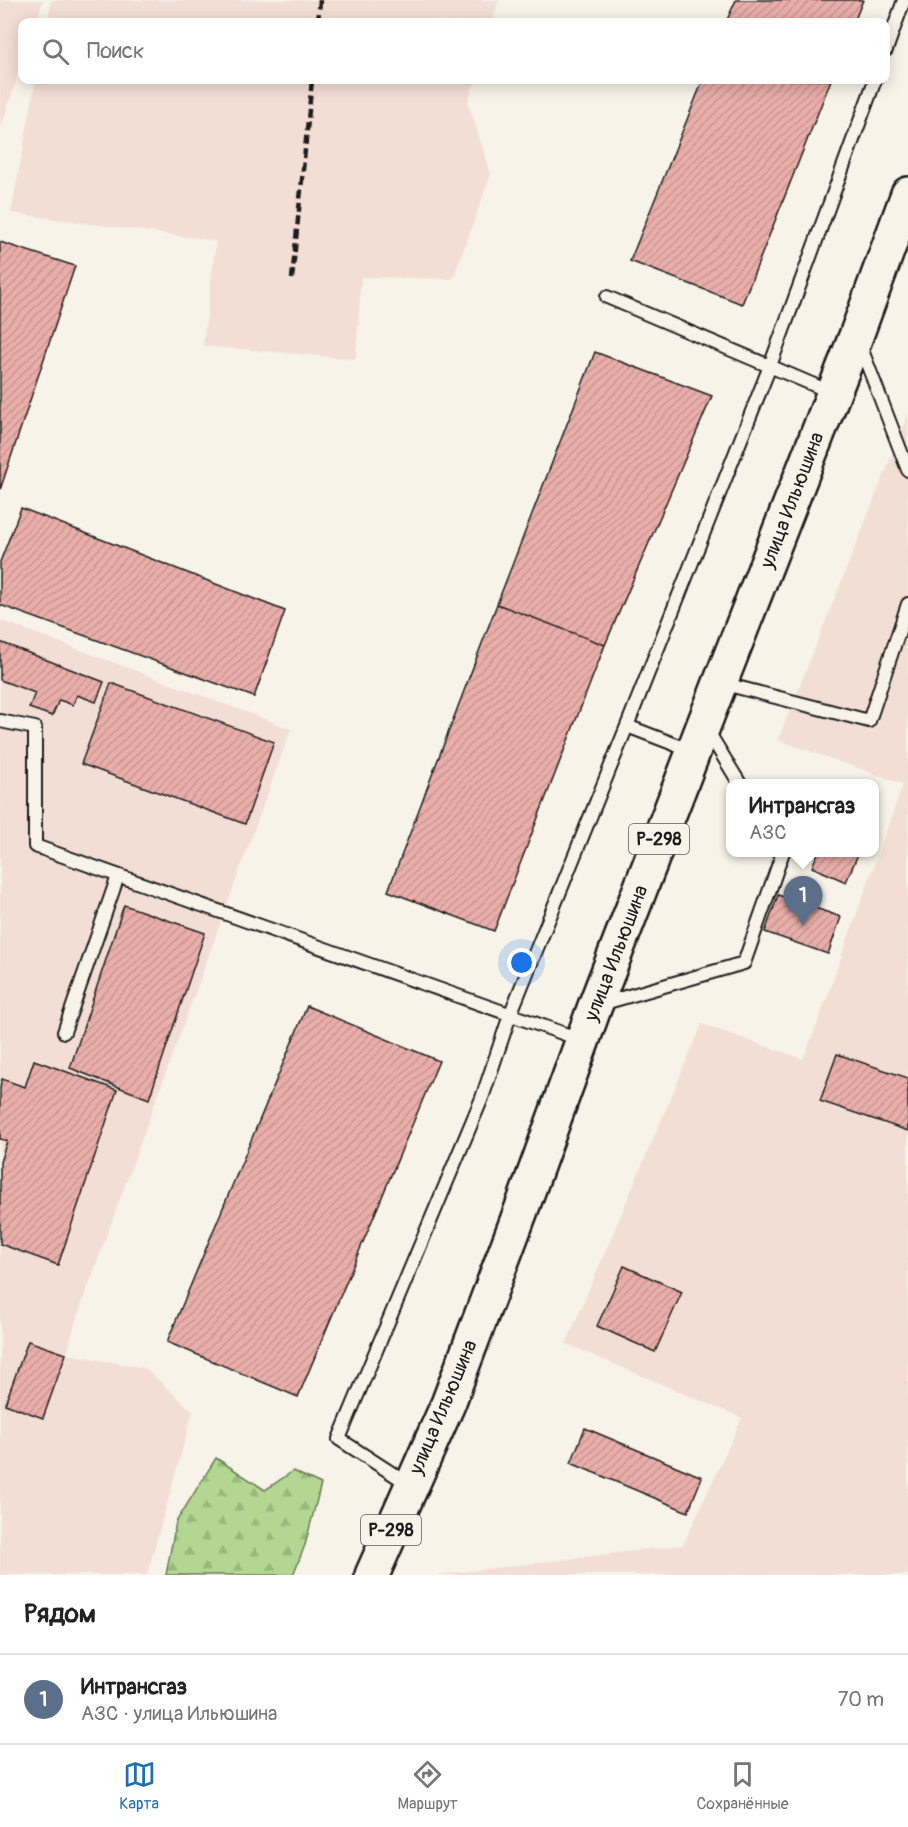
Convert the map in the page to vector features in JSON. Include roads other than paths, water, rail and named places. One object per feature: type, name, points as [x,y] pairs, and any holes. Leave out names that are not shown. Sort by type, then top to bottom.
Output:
[{"type":"highway","name":"улица Ильюшина","points":[[372,1575],[448,1404],[584,1041],[595,1006],[856,336],[908,194]]},
{"type":"lane","points":[[890,37],[904,0]]},
{"type":"lane","points":[[411,1485],[339,1439],[482,1098],[510,1015],[770,366],[874,84]]},
{"type":"lane","points":[[607,297],[834,393]]},
{"type":"lane","points":[[856,336],[908,470]]},
{"type":"lane","points":[[720,683],[869,721],[908,604]]},
{"type":"lane","points":[[0,721],[35,728],[35,846],[584,1041]]},
{"type":"lane","points":[[627,726],[698,738],[736,779]]},
{"type":"lane","points":[[595,1006],[744,963],[781,857]]},
{"type":"lane","points":[[64,1032],[118,876]]},
{"type":"railway","points":[[318,18],[320,0]]},
{"type":"railway","points":[[292,279],[312,84]]},
{"type":"place","name":"Интрансгаз","points":[[803,926]]}]
